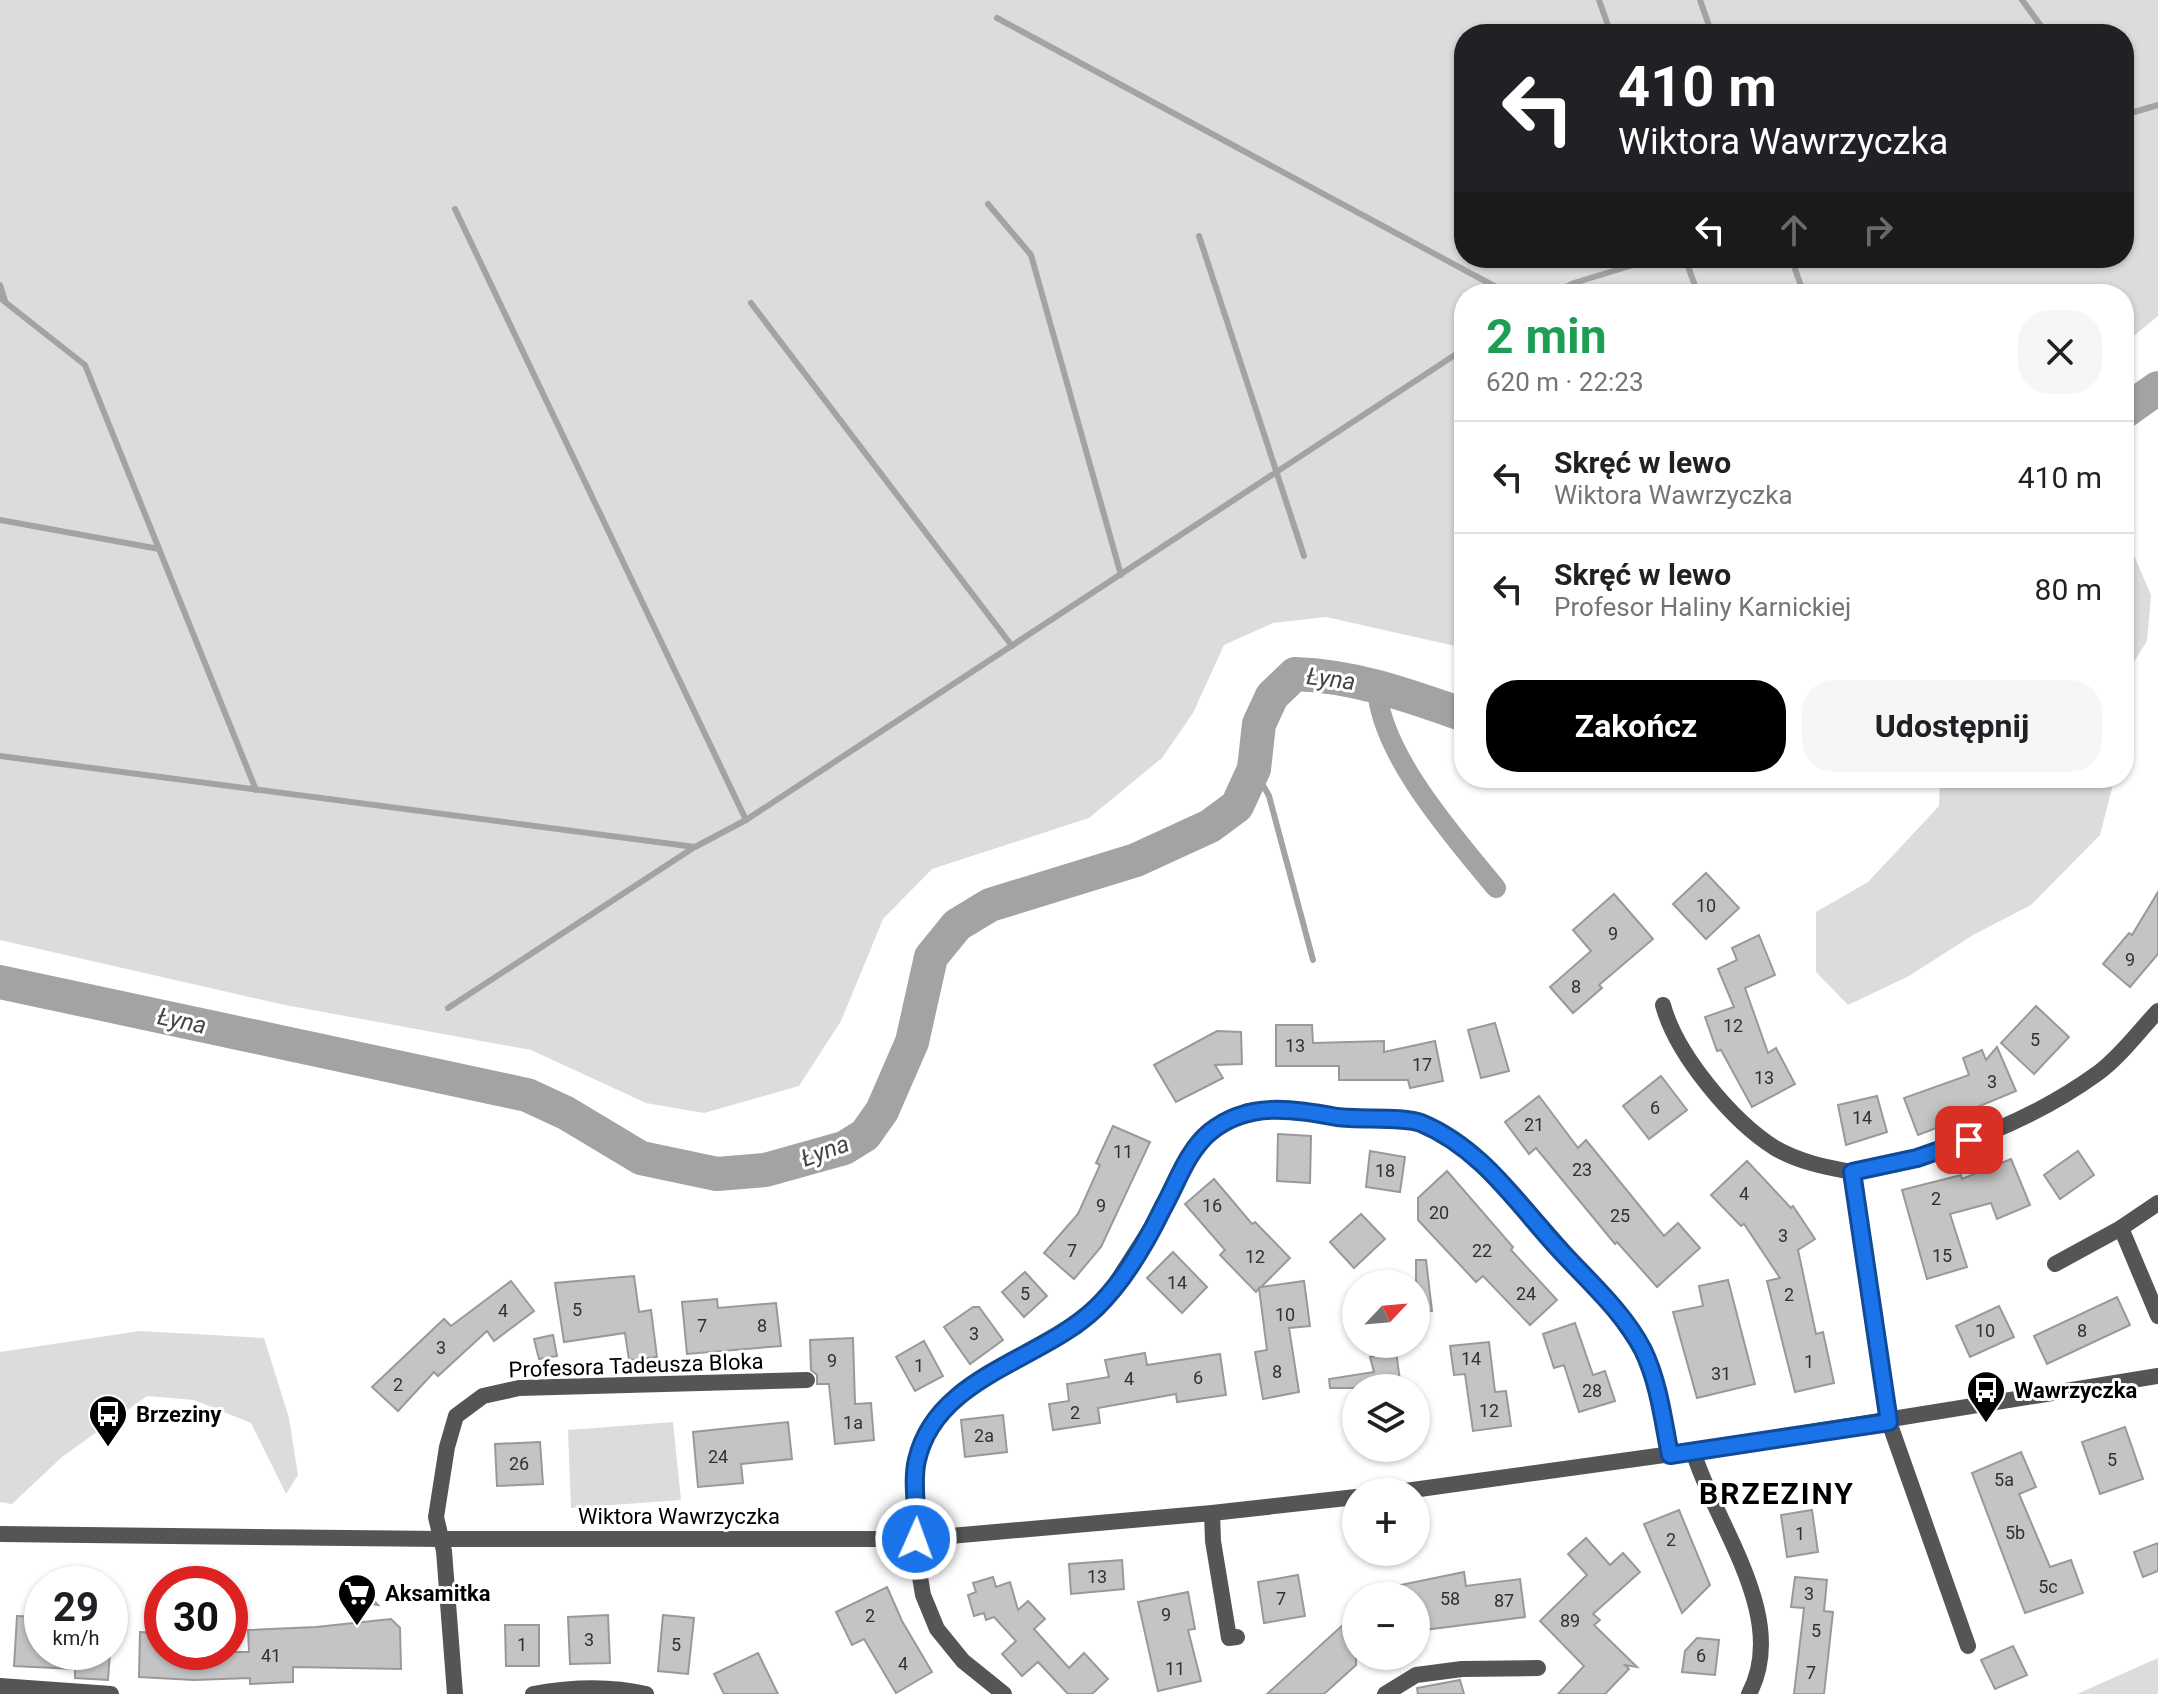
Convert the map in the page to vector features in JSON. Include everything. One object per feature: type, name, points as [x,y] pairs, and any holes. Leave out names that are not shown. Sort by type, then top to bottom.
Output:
[{"type":"street","points":[[1663,1005],[1674,1036],[1685,1053],[1756,1135],[1802,1160],[1852,1172],[1917,1158],[2007,1125],[2099,1073],[2158,1011]]},
{"type":"street","points":[[1004,1694],[963,1661],[937,1629],[923,1595],[916,1539],[916,1462],[928,1432],[948,1405],[973,1385],[1077,1326],[1107,1297],[1162,1211],[1184,1165],[1210,1132],[1248,1111],[1290,1109],[1354,1119],[1418,1121],[1455,1141],[1482,1163],[1615,1310],[1642,1350],[1658,1391],[1670,1455]]},
{"type":"street","points":[[1852,1172],[1889,1422],[1968,1646]]},
{"type":"street","points":[[2055,1264],[2121,1228],[2158,1203]]},
{"type":"street","points":[[2121,1228],[2158,1316]]},
{"type":"street","points":[[1430,1488],[1889,1422],[2158,1376]]},
{"type":"street","name":"Profesora Tadeusza Bloka","points":[[455,1694],[444,1551],[436,1517],[456,1416],[483,1396],[519,1388],[807,1380]]},
{"type":"street","points":[[1693,1451],[1755,1598],[1762,1651],[1749,1694]]},
{"type":"street","name":"Wiktora Wawrzyczka","points":[[0,1534],[440,1539],[916,1539],[1342,1499]]},
{"type":"street","points":[[1212,1513],[1213,1541],[1229,1638],[1237,1637]]},
{"type":"street","points":[[1385,1694],[1416,1675],[1462,1669],[1538,1668]]},
{"type":"street","points":[[0,1686],[111,1694]]},
{"type":"street","points":[[533,1694],[558,1689],[615,1687],[646,1694]]},
{"type":"shaded area","points":[[0,0],[2158,0],[2158,316],[2134,336],[2134,284],[1454,284],[1454,646],[1326,617],[1273,623],[1224,645],[1193,713],[1162,758],[1089,818],[932,869],[883,919],[841,1021],[799,1086],[704,1113],[646,1103],[531,1050],[285,1005],[0,940]]},
{"type":"shaded area","points":[[2134,556],[2151,595],[2147,641],[2134,662]]},
{"type":"shaded area","points":[[1940,788],[2112,788],[2100,835],[2031,905],[1973,935],[1909,976],[1848,1005],[1816,972],[1816,912],[1868,882],[1939,806]]},
{"type":"shaded area","points":[[140,1331],[264,1338],[289,1418],[298,1475],[286,1494],[251,1423],[194,1400],[147,1396],[62,1457],[12,1504],[0,1502],[0,1352]]},
{"type":"shaded area","points":[[673,1422],[681,1500],[571,1508],[568,1430]]},
{"type":"shaded area","points":[[2158,1658],[2158,1694],[2077,1694]]},
{"type":"building","points":[[1706,873],[1739,908],[1706,939],[1673,904]]},
{"type":"building","points":[[2158,892],[2158,954],[2130,987],[2103,964],[2129,933],[2132,935]]},
{"type":"building","points":[[1614,894],[1653,939],[1599,985],[1602,988],[1573,1013],[1550,987],[1591,951],[1573,930]]},
{"type":"building","points":[[1759,935],[1775,975],[1745,988],[1768,1053],[1776,1048],[1795,1084],[1752,1107],[1721,1050],[1717,1051],[1705,1017],[1734,1007],[1718,969],[1737,960],[1732,948]]},
{"type":"building","points":[[2036,1006],[2069,1037],[2034,1074],[2001,1043]]},
{"type":"building","points":[[1495,1023],[1509,1071],[1481,1078],[1468,1030]]},
{"type":"building","points":[[1276,1025],[1312,1025],[1313,1043],[1384,1041],[1384,1052],[1435,1041],[1443,1081],[1410,1088],[1408,1080],[1339,1080],[1339,1066],[1276,1066]]},
{"type":"building","points":[[1217,1031],[1241,1032],[1242,1064],[1215,1065],[1223,1078],[1176,1102],[1154,1065]]},
{"type":"building","points":[[1997,1047],[2016,1091],[1958,1115],[1960,1119],[1918,1135],[1904,1098],[1969,1075],[1963,1058],[1982,1050],[1986,1060]]},
{"type":"building","points":[[1661,1076],[1687,1110],[1649,1139],[1623,1106]]},
{"type":"building","points":[[1539,1096],[1578,1148],[1586,1140],[1664,1236],[1678,1223],[1700,1248],[1657,1287],[1617,1242],[1615,1244],[1536,1148],[1529,1154],[1505,1122]]},
{"type":"building","points":[[1877,1096],[1887,1132],[1846,1145],[1838,1105]]},
{"type":"building","points":[[1113,1126],[1150,1142],[1101,1247],[1074,1279],[1044,1253],[1078,1214]]},
{"type":"building","points":[[1278,1134],[1311,1136],[1310,1183],[1277,1181]]},
{"type":"building","points":[[1370,1151],[1405,1157],[1400,1192],[1366,1187]]},
{"type":"building","points":[[2078,1151],[2094,1175],[2060,1199],[2044,1175]]},
{"type":"building","points":[[2011,1159],[2030,1205],[1997,1219],[1991,1203],[1950,1214],[1967,1267],[1927,1279],[1902,1190],[1961,1175],[1962,1179]]},
{"type":"building","points":[[1747,1161],[1791,1208],[1793,1206],[1815,1239],[1798,1250],[1816,1334],[1823,1332],[1834,1383],[1795,1392],[1767,1281],[1780,1278],[1744,1224],[1741,1226],[1711,1195]]},
{"type":"building","points":[[1447,1171],[1513,1247],[1511,1250],[1557,1300],[1530,1325],[1483,1276],[1476,1282],[1418,1220],[1418,1198]]},
{"type":"building","points":[[1214,1179],[1252,1224],[1255,1222],[1290,1258],[1261,1287],[1304,1281],[1310,1326],[1289,1328],[1299,1392],[1263,1399],[1255,1352],[1267,1350],[1259,1288],[1256,1292],[1220,1255],[1225,1250],[1185,1204]]},
{"type":"building","points":[[1361,1214],[1385,1239],[1354,1268],[1330,1242]]},
{"type":"building","points":[[1173,1252],[1207,1287],[1182,1313],[1147,1278]]},
{"type":"building","points":[[1416,1260],[1426,1260],[1427,1270],[1416,1270]]},
{"type":"building","points":[[1025,1272],[1047,1296],[1024,1317],[1002,1292]]},
{"type":"building","points":[[634,1276],[639,1312],[651,1310],[657,1357],[629,1360],[625,1333],[564,1342],[555,1283]]},
{"type":"building","points":[[1728,1280],[1755,1384],[1697,1398],[1673,1312],[1703,1306],[1699,1286]]},
{"type":"building","points":[[511,1281],[534,1311],[494,1341],[487,1331],[438,1376],[434,1372],[398,1411],[372,1387],[444,1319],[451,1326]]},
{"type":"building","points":[[2117,1297],[2130,1325],[2047,1364],[2034,1336]]},
{"type":"building","points":[[717,1299],[718,1308],[776,1303],[781,1346],[687,1354],[682,1302]]},
{"type":"building","points":[[1999,1306],[2014,1337],[1970,1357],[1956,1326]]},
{"type":"building","points":[[973,1307],[979,1307],[1003,1340],[970,1364],[944,1327]]},
{"type":"building","points":[[1575,1323],[1593,1375],[1605,1371],[1615,1401],[1579,1412],[1564,1365],[1554,1368],[1543,1334]]},
{"type":"building","points":[[553,1335],[557,1356],[539,1359],[534,1339]]},
{"type":"building","points":[[853,1338],[855,1404],[871,1403],[874,1440],[835,1444],[829,1384],[817,1384],[817,1375],[811,1370],[810,1340]]},
{"type":"building","points":[[924,1341],[943,1376],[915,1391],[896,1357]]},
{"type":"building","points":[[1489,1342],[1495,1392],[1506,1391],[1511,1426],[1473,1431],[1465,1374],[1454,1375],[1450,1346]]},
{"type":"building","points":[[1145,1353],[1147,1365],[1220,1354],[1226,1395],[1177,1402],[1176,1394],[1098,1408],[1100,1423],[1053,1430],[1049,1404],[1069,1401],[1067,1384],[1109,1377],[1105,1360]]},
{"type":"building","points":[[1370,1358],[1397,1358],[1399,1374],[1361,1374],[1374,1372]]},
{"type":"building","points":[[1342,1377],[1342,1388],[1330,1388],[1329,1379]]},
{"type":"building","points":[[1003,1415],[1007,1452],[965,1457],[961,1420]]},
{"type":"building","points":[[788,1422],[792,1459],[741,1464],[743,1483],[698,1487],[693,1432]]},
{"type":"building","points":[[2125,1427],[2143,1479],[2100,1494],[2082,1442]]},
{"type":"building","points":[[540,1442],[543,1484],[497,1486],[495,1444]]},
{"type":"building","points":[[2021,1452],[2036,1487],[2019,1494],[2050,1567],[2071,1560],[2083,1593],[2025,1613],[1972,1473]]},
{"type":"building","points":[[1679,1510],[1710,1585],[1682,1613],[1644,1524]]},
{"type":"building","points":[[1812,1510],[1818,1552],[1787,1557],[1781,1515]]},
{"type":"building","points":[[1586,1538],[1610,1565],[1623,1553],[1640,1572],[1593,1614],[1600,1620],[1594,1625],[1637,1667],[1625,1665],[1629,1669],[1605,1694],[1558,1694],[1584,1666],[1540,1621],[1587,1575],[1568,1554]]},
{"type":"building","points":[[2158,1543],[2158,1571],[2143,1577],[2134,1552]]},
{"type":"building","points":[[1122,1560],[1124,1589],[1071,1594],[1069,1564]]},
{"type":"building","points":[[1464,1572],[1466,1586],[1520,1579],[1525,1617],[1430,1629],[1430,1582],[1415,1582]]},
{"type":"building","points":[[1298,1575],[1305,1616],[1264,1623],[1258,1582]]},
{"type":"building","points":[[993,1577],[996,1587],[1010,1582],[1018,1610],[1028,1601],[1045,1619],[1034,1629],[1069,1668],[1084,1653],[1108,1679],[1092,1694],[1068,1694],[1038,1662],[1022,1676],[1002,1654],[1016,1641],[994,1617],[986,1620],[984,1613],[974,1616],[968,1595],[976,1592],[973,1583]]},
{"type":"building","points":[[1795,1577],[1827,1580],[1824,1611],[1833,1612],[1824,1694],[1794,1694],[1804,1608],[1791,1607]]},
{"type":"building","points":[[342,1584],[360,1585],[378,1605],[342,1599]]},
{"type":"building","points":[[887,1587],[902,1621],[932,1672],[896,1693],[864,1639],[852,1645],[836,1612]]},
{"type":"building","points":[[1188,1592],[1195,1629],[1188,1630],[1201,1681],[1158,1691],[1138,1602]]},
{"type":"building","points":[[608,1615],[610,1663],[570,1664],[568,1617]]},
{"type":"building","points":[[663,1615],[694,1618],[688,1674],[658,1671]]},
{"type":"building","points":[[17,1616],[24,1616],[24,1666],[14,1666]]},
{"type":"building","points":[[391,1619],[400,1628],[401,1669],[293,1667],[293,1682],[250,1684],[250,1678],[194,1680],[139,1677],[140,1632],[144,1632],[144,1670],[248,1670],[248,1630]]},
{"type":"building","points":[[505,1625],[539,1625],[539,1666],[506,1666]]},
{"type":"building","points":[[1342,1626],[1342,1670],[1350,1670],[1324,1694],[1267,1694]]},
{"type":"building","points":[[1697,1638],[1719,1640],[1715,1675],[1682,1672],[1685,1651]]},
{"type":"building","points":[[2013,1646],[2027,1675],[1995,1689],[1981,1660]]},
{"type":"building","points":[[758,1653],[778,1694],[724,1694],[714,1674]]},
{"type":"building","points":[[75,1670],[109,1670],[108,1680],[75,1678]]},
{"type":"building","points":[[1460,1680],[1464,1694],[1418,1694],[1417,1688]]},
{"type":"waterway","points":[[1599,0],[1607,24]]},
{"type":"waterway","points":[[1700,0],[1708,24]]},
{"type":"waterway","points":[[2022,0],[2040,24]]},
{"type":"waterway","points":[[997,18],[1454,264]]},
{"type":"waterway","points":[[2134,112],[2158,105]]},
{"type":"waterway","points":[[988,204],[1031,255],[1121,575]]},
{"type":"waterway","points":[[455,209],[746,820]]},
{"type":"waterway","points":[[1199,236],[1304,556]]},
{"type":"waterway","points":[[1461,268],[1490,284]]},
{"type":"waterway","points":[[1572,284],[1623,268]]},
{"type":"waterway","points":[[1689,268],[1694,284]]},
{"type":"waterway","points":[[1795,268],[1800,284]]},
{"type":"waterway","points":[[0,285],[5,301]]},
{"type":"waterway","points":[[0,298],[85,365],[256,790]]},
{"type":"waterway","points":[[751,303],[1012,646]]},
{"type":"waterway","points":[[0,756],[695,847],[746,820],[1454,356]]},
{"type":"waterway","name":"Łyna","points":[[2134,405],[2158,388]]},
{"type":"waterway","points":[[0,520],[159,549]]},
{"type":"waterway","name":"Łyna","points":[[0,982],[527,1095],[566,1113],[641,1158],[717,1174],[765,1170],[844,1148],[865,1135],[882,1111],[912,1042],[931,957],[957,925],[990,905],[1136,860],[1210,826],[1237,806],[1254,769],[1259,724],[1272,696],[1295,674],[1339,678],[1454,712]]},
{"type":"waterway","points":[[1377,684],[1380,710],[1404,765],[1440,819],[1496,888]]},
{"type":"waterway","points":[[1254,769],[1269,796],[1313,960]]},
{"type":"waterway","points":[[448,1008],[693,848]]},
{"type":"place","name":"Wawrzyczka","points":[[1986,1424]]},
{"type":"place","name":"Brzeziny","points":[[108,1448]]},
{"type":"place","name":"Aksamitka","points":[[357,1627]]},
{"type":"district","name":"BRZEZINY","points":[[1777,1494]]},
{"type":"route","points":[[916,1539],[916,1462],[928,1432],[948,1405],[973,1385],[1077,1326],[1107,1297],[1162,1211],[1184,1165],[1210,1132],[1248,1111],[1290,1109],[1354,1119],[1418,1121],[1455,1141],[1482,1163],[1518,1199],[1548,1237],[1615,1310],[1642,1350],[1658,1391],[1670,1455],[1889,1422],[1852,1172],[1917,1158],[1969,1140]]}]
